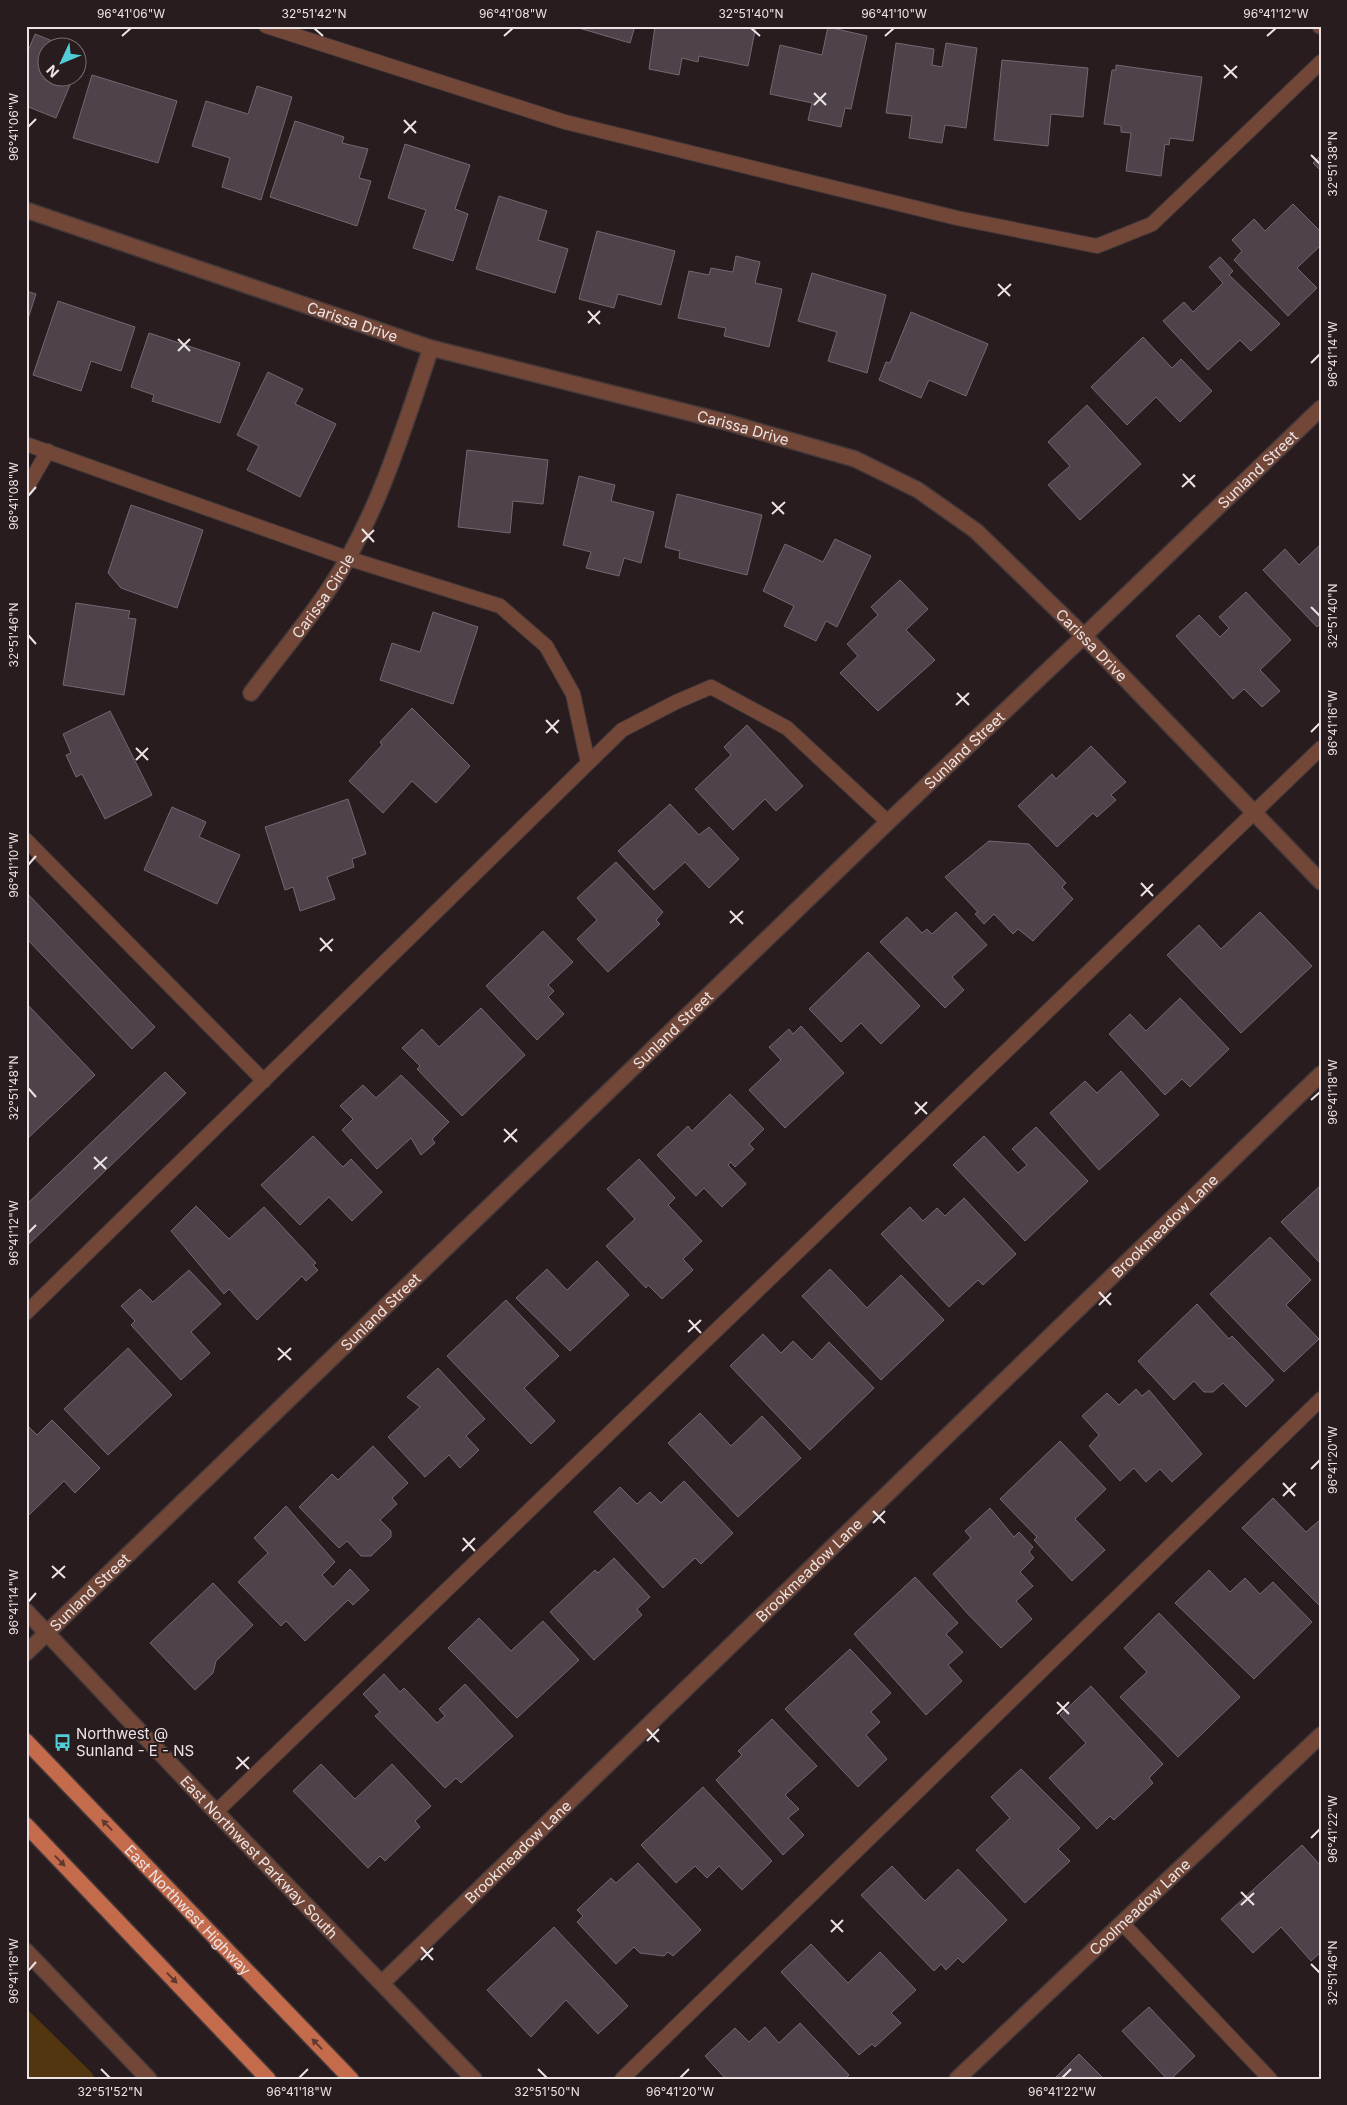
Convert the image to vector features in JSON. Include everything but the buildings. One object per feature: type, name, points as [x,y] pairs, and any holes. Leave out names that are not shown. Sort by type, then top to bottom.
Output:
[{"type":"main road","name":"East Northwest Highway","points":[[26,1741],[351,2079]]},
{"type":"main road","points":[[26,1825],[268,2079]]},
{"type":"street","name":"Carissa Drive","points":[[26,210],[431,348],[726,422],[855,459],[918,490],[976,531],[1084,636],[1321,882]]},
{"type":"street","name":"Carissa Circle","points":[[251,693],[329,589],[347,558],[385,484],[431,348]]},
{"type":"street","name":"Sunland Street","points":[[26,1654],[888,822],[1321,408]]},
{"type":"street","name":"Brookmeadow Lane","points":[[382,1982],[1321,1074]]},
{"type":"street","name":"East Northwest Parkway South","points":[[26,1611],[216,1812],[474,2079]]},
{"type":"street","name":"Coolmeadow Lane","points":[[957,2079],[1320,1737]]},
{"type":"street","points":[[26,1951],[149,2079]]},
{"type":"lane","points":[[266,26],[565,122],[957,218],[1097,246],[1152,224],[1321,62]]},
{"type":"lane","points":[[26,444],[347,558],[500,606],[546,646],[573,694],[588,763]]},
{"type":"lane","points":[[26,489],[48,451]]},
{"type":"lane","points":[[26,1313],[622,730],[676,702],[711,687],[787,728],[888,822]]},
{"type":"lane","points":[[216,1812],[1321,748]]},
{"type":"lane","points":[[26,840],[264,1082]]},
{"type":"lane","points":[[622,2079],[1321,1399]]},
{"type":"lane","points":[[1122,1923],[1270,2079]]},
{"type":"shaded area","points":[[26,2008],[92,2073],[95,2079],[26,2079]]},
{"type":"place","name":"Northwest @ Sunland - E - NS","points":[[62,1742]]}]
